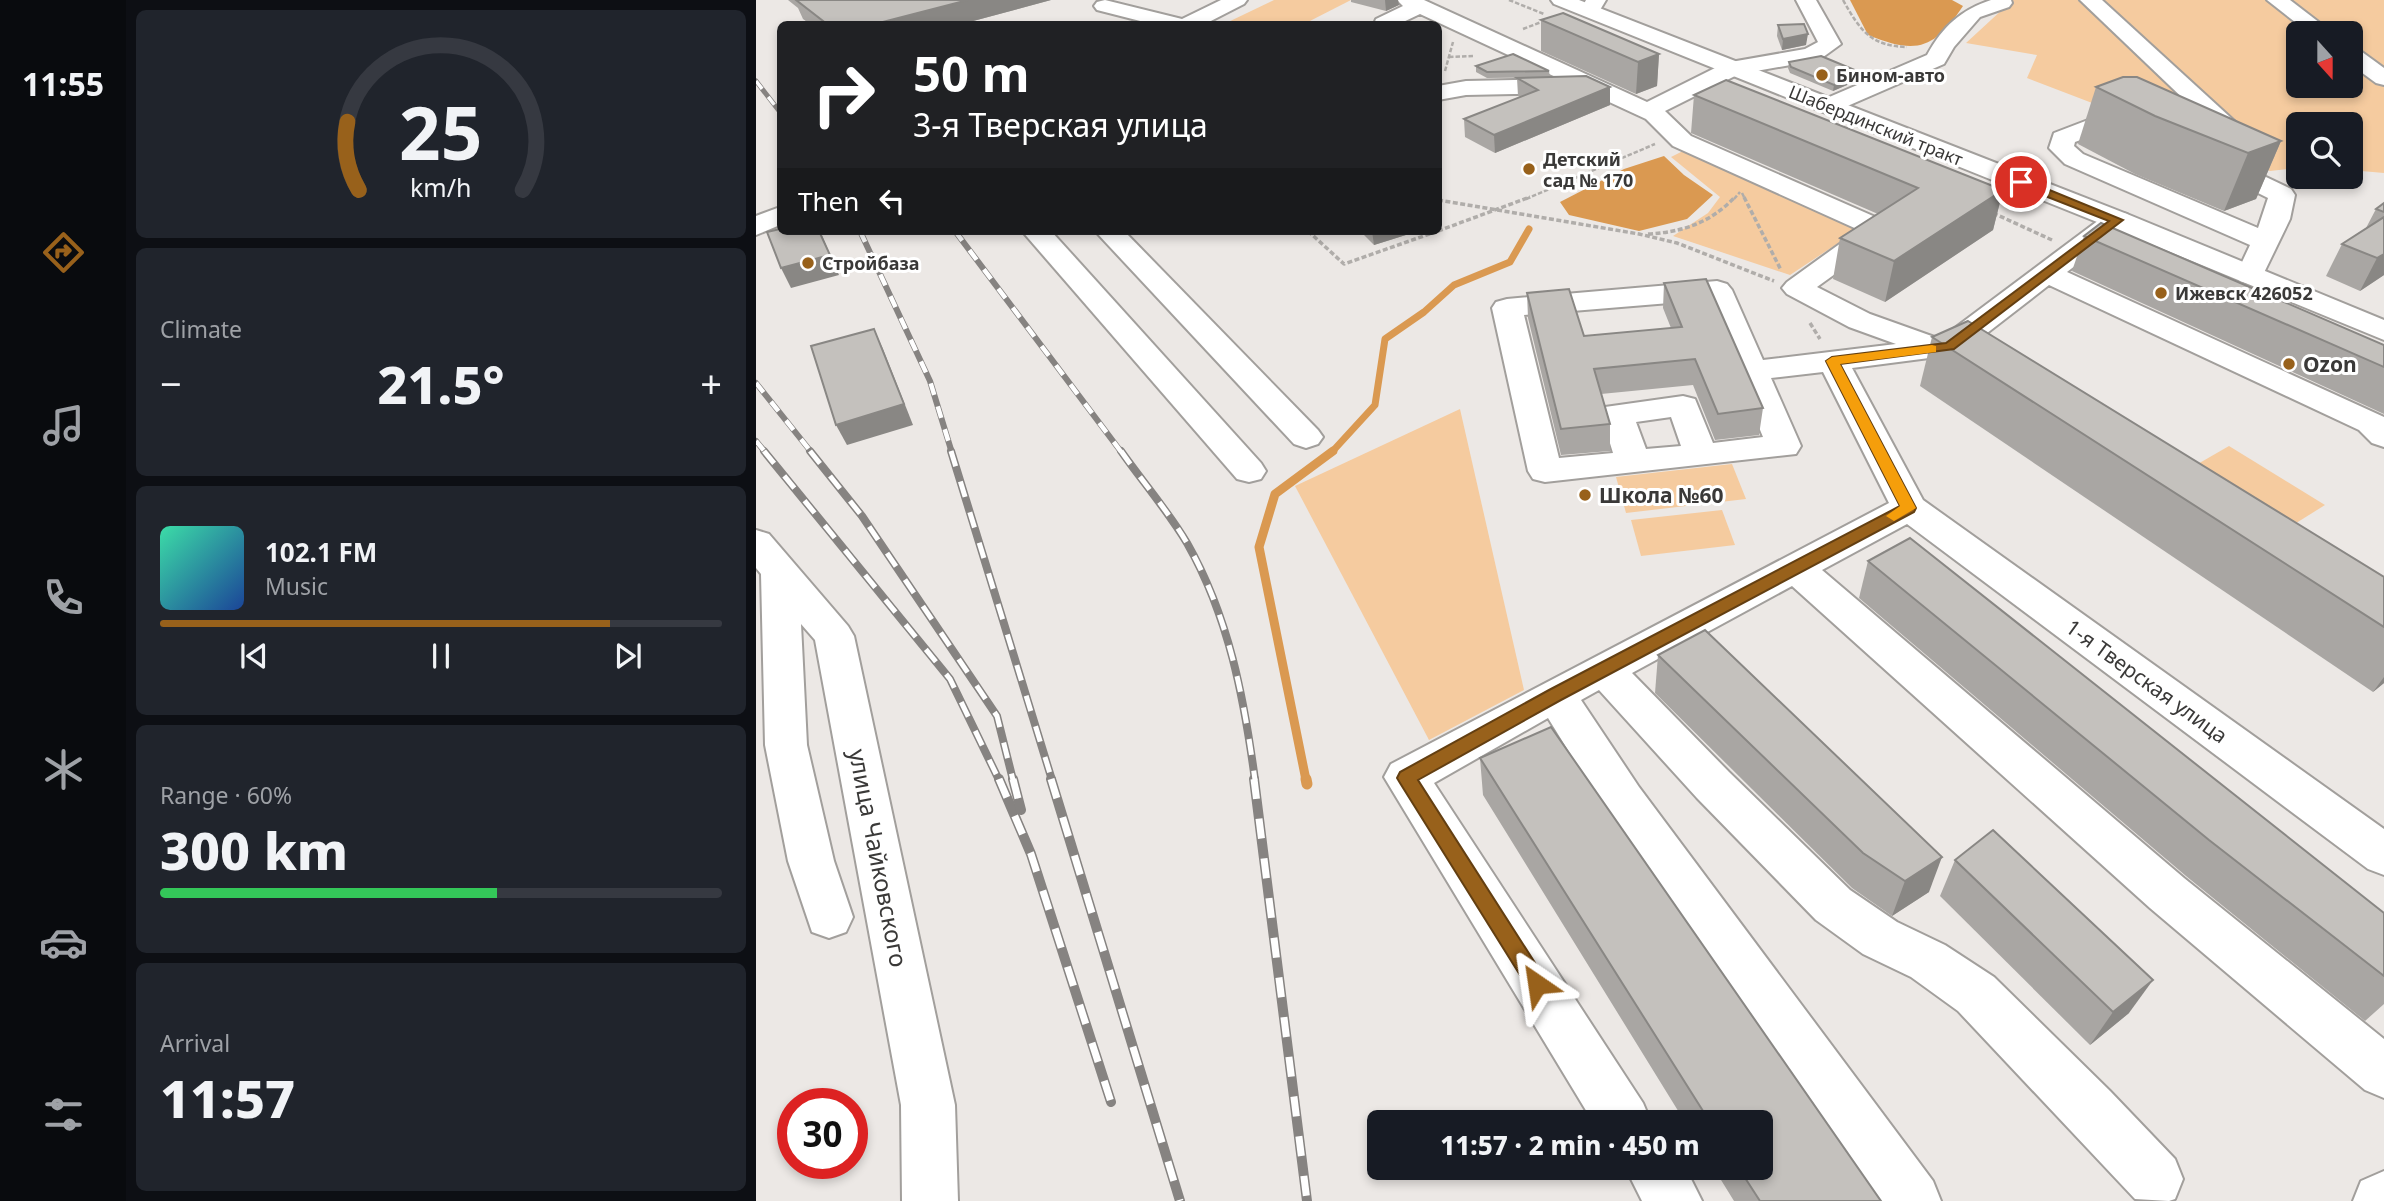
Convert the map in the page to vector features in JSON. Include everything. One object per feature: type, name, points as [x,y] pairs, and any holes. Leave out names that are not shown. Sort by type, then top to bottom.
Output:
[{"type":"street","points":[[1195,21],[1237,0]]},
{"type":"street","points":[[1647,111],[1733,68],[1800,57],[1830,44],[1805,0]]},
{"type":"street","points":[[1828,106],[1936,59],[1944,44],[1973,13],[2003,3],[2001,0]]},
{"type":"street","points":[[2090,0],[2256,155]]},
{"type":"street","points":[[2277,0],[2306,21]]},
{"type":"street","points":[[1388,21],[1413,3],[1647,111],[1682,141],[1879,229],[1794,288],[1847,318],[1880,331],[1961,354]]},
{"type":"street","name":"Шабердинский тракт","points":[[1558,9],[1593,5],[1733,68],[2117,220],[2384,331]]},
{"type":"street","points":[[1104,6],[1163,21]]},
{"type":"street","points":[[2363,63],[2384,78]]},
{"type":"street","points":[[1442,87],[1596,87]]},
{"type":"street","points":[[2149,134],[2123,122],[2102,123],[2063,138],[2061,148],[2074,159],[2266,242]]},
{"type":"street","points":[[2187,150],[2282,195],[2266,242],[2250,275]]},
{"type":"street","points":[[756,227],[777,216]]},
{"type":"street","points":[[1752,371],[1832,361],[1961,354],[2062,262],[2117,220]]},
{"type":"street","points":[[1040,235],[1249,471]]},
{"type":"street","points":[[1114,235],[1306,436]]},
{"type":"street","points":[[2062,262],[2371,424],[2384,436]]},
{"type":"street","points":[[1717,290],[1752,371],[1784,446],[1545,471],[1507,308],[1717,290]]},
{"type":"street","points":[[1616,1110],[1406,778],[1555,695],[1909,508],[1832,361]]},
{"type":"street","points":[[1633,461],[1617,414],[1683,406],[1701,454]]},
{"type":"street","name":"1-я Тверская улица","points":[[1909,508],[2384,855]]},
{"type":"street","points":[[768,557],[786,745],[811,861],[829,917]]},
{"type":"street","name":"улица Чайковского","points":[[768,557],[834,636],[928,1105],[930,1201]]},
{"type":"street","points":[[1795,568],[2167,894],[2384,1072]]},
{"type":"street","points":[[1604,669],[1713,785],[1833,905],[1880,938],[1928,961],[1976,994],[2155,1179]]},
{"type":"street","points":[[1555,695],[1623,800],[1913,1201]]},
{"type":"street","points":[[1661,1180],[1674,1201]]},
{"type":"path","points":[[1509,0],[1522,5],[1558,9]]},
{"type":"path","points":[[1520,0],[1522,5]]},
{"type":"path","points":[[1843,0],[1862,33],[1882,45],[1909,47]]},
{"type":"path","points":[[1442,80],[1458,24]]},
{"type":"path","points":[[1442,229],[1499,210],[1677,135]]},
{"type":"path","points":[[1639,234],[1668,233],[1699,226],[1715,217],[1741,191],[1794,288]]},
{"type":"path","points":[[1442,201],[1639,234],[1677,243],[1794,288]]},
{"type":"path","points":[[1983,208],[2062,262]]},
{"type":"path","points":[[1312,235],[1344,264],[1426,235]]},
{"type":"shaded area","points":[[1274,0],[1351,0],[1310,21],[1230,21]]},
{"type":"shaded area","points":[[1850,0],[1952,0],[1963,6],[1933,39],[1912,46],[1899,45],[1868,35]]},
{"type":"shaded area","points":[[2002,0],[2384,0],[2384,173],[2363,171],[2363,112],[2286,112],[2286,169],[2270,171],[2027,78],[2037,55],[1966,43],[2004,8]]},
{"type":"shaded area","points":[[1691,147],[1858,230],[1790,275],[1673,236],[1708,213],[1720,197],[1671,157]]},
{"type":"shaded area","points":[[1664,156],[1684,175],[1713,195],[1687,219],[1639,231],[1569,215],[1560,202],[1624,169]]},
{"type":"shaded area","points":[[1460,409],[1524,690],[1429,740],[1295,486]]},
{"type":"shaded area","points":[[2229,446],[2325,505],[2293,525],[2196,465]]},
{"type":"shaded area","points":[[1732,464],[1746,499],[1626,513],[1616,477]]},
{"type":"shaded area","points":[[1722,510],[1735,545],[1641,556],[1631,520]]},
{"type":"building","points":[[796,0],[968,0],[887,21],[823,21]]},
{"type":"building","points":[[1563,13],[1659,54],[1638,62],[1541,20]]},
{"type":"building","points":[[1804,24],[1808,34],[1783,39],[1778,25]]},
{"type":"building","points":[[1513,54],[1549,71],[1487,72],[1476,66]]},
{"type":"building","name":"Бином-авто","points":[[1821,56],[1862,73],[1834,85],[1791,67],[1789,62]]},
{"type":"building","points":[[1586,76],[1610,87],[1494,135],[1464,119],[1538,90],[1517,78]]},
{"type":"building","points":[[2123,77],[2137,77],[2281,141],[2248,153],[2155,116],[2096,87]]},
{"type":"building","points":[[1726,80],[2003,190],[1894,261],[1840,238],[1918,188],[1694,95]]},
{"type":"building","points":[[2384,203],[2384,212],[2376,209]]},
{"type":"building","points":[[2384,217],[2384,254],[2377,258],[2342,244]]},
{"type":"building","points":[[2101,223],[2384,345],[2384,367],[2084,236]]},
{"type":"building","points":[[777,230],[777,235],[821,235],[830,255],[781,268],[767,232]]},
{"type":"building","points":[[1706,279],[1763,408],[1718,414],[1695,359],[1594,369],[1610,424],[1561,429],[1527,293],[1569,289],[1584,336],[1682,327],[1664,283]]},
{"type":"building","points":[[1968,321],[2384,577],[2384,627],[1932,337]]},
{"type":"building","points":[[874,329],[904,404],[836,425],[811,346]]},
{"type":"building","points":[[1910,538],[2384,913],[2384,976],[2209,840],[1868,561]]},
{"type":"building","points":[[1705,630],[1942,857],[1905,881],[1863,853],[1658,655]]},
{"type":"building","points":[[1551,727],[1881,1201],[1760,1201],[1746,1180],[1773,1180],[1773,1110],[1702,1110],[1480,758]]},
{"type":"building","points":[[1993,830],[2153,980],[2113,1012],[1955,860]]},
{"type":"waterway","points":[[1332,451],[1375,405],[1385,339],[1424,312],[1454,285],[1510,262],[1529,229]]},
{"type":"waterway","points":[[1306,780],[1259,547],[1275,494],[1332,451]]},
{"type":"waterway","points":[[1306,779],[1307,784]]},
{"type":"railway","points":[[756,81],[777,108]]},
{"type":"railway","points":[[862,235],[930,381],[952,453]]},
{"type":"railway","points":[[958,235],[1122,453]]},
{"type":"railway","points":[[756,383],[812,453]]},
{"type":"railway","points":[[756,441],[766,453]]},
{"type":"railway","points":[[764,451],[950,679],[999,780]]},
{"type":"railway","points":[[810,451],[862,516],[997,716],[1013,780]]},
{"type":"railway","points":[[951,451],[1052,780]]},
{"type":"railway","points":[[1121,451],[1180,531],[1214,600],[1240,688],[1255,780]]},
{"type":"railway","points":[[999,779],[1031,854],[1111,1102]]},
{"type":"railway","points":[[1013,779],[1021,810]]},
{"type":"railway","points":[[1051,779],[1180,1201]]},
{"type":"railway","points":[[1254,779],[1307,1201]]},
{"type":"slow traffic","points":[[1894,516],[1909,508],[1832,361],[1932,349]]},
{"type":"place","name":"Бином-авто","points":[[1822,75]]},
{"type":"place","name":"Детский сад № 170","points":[[1529,169]]},
{"type":"place","name":"Стройбаза","points":[[808,263]]},
{"type":"place","name":"Ижевск 426052","points":[[2161,293]]},
{"type":"place","name":"Ozon","points":[[2289,364]]},
{"type":"place","name":"Школа №60","points":[[1585,495]]},
{"type":"route","points":[[1537,984],[1406,778],[1555,695],[1909,508],[1832,361],[1949,347],[2117,220],[2021,182]]}]
